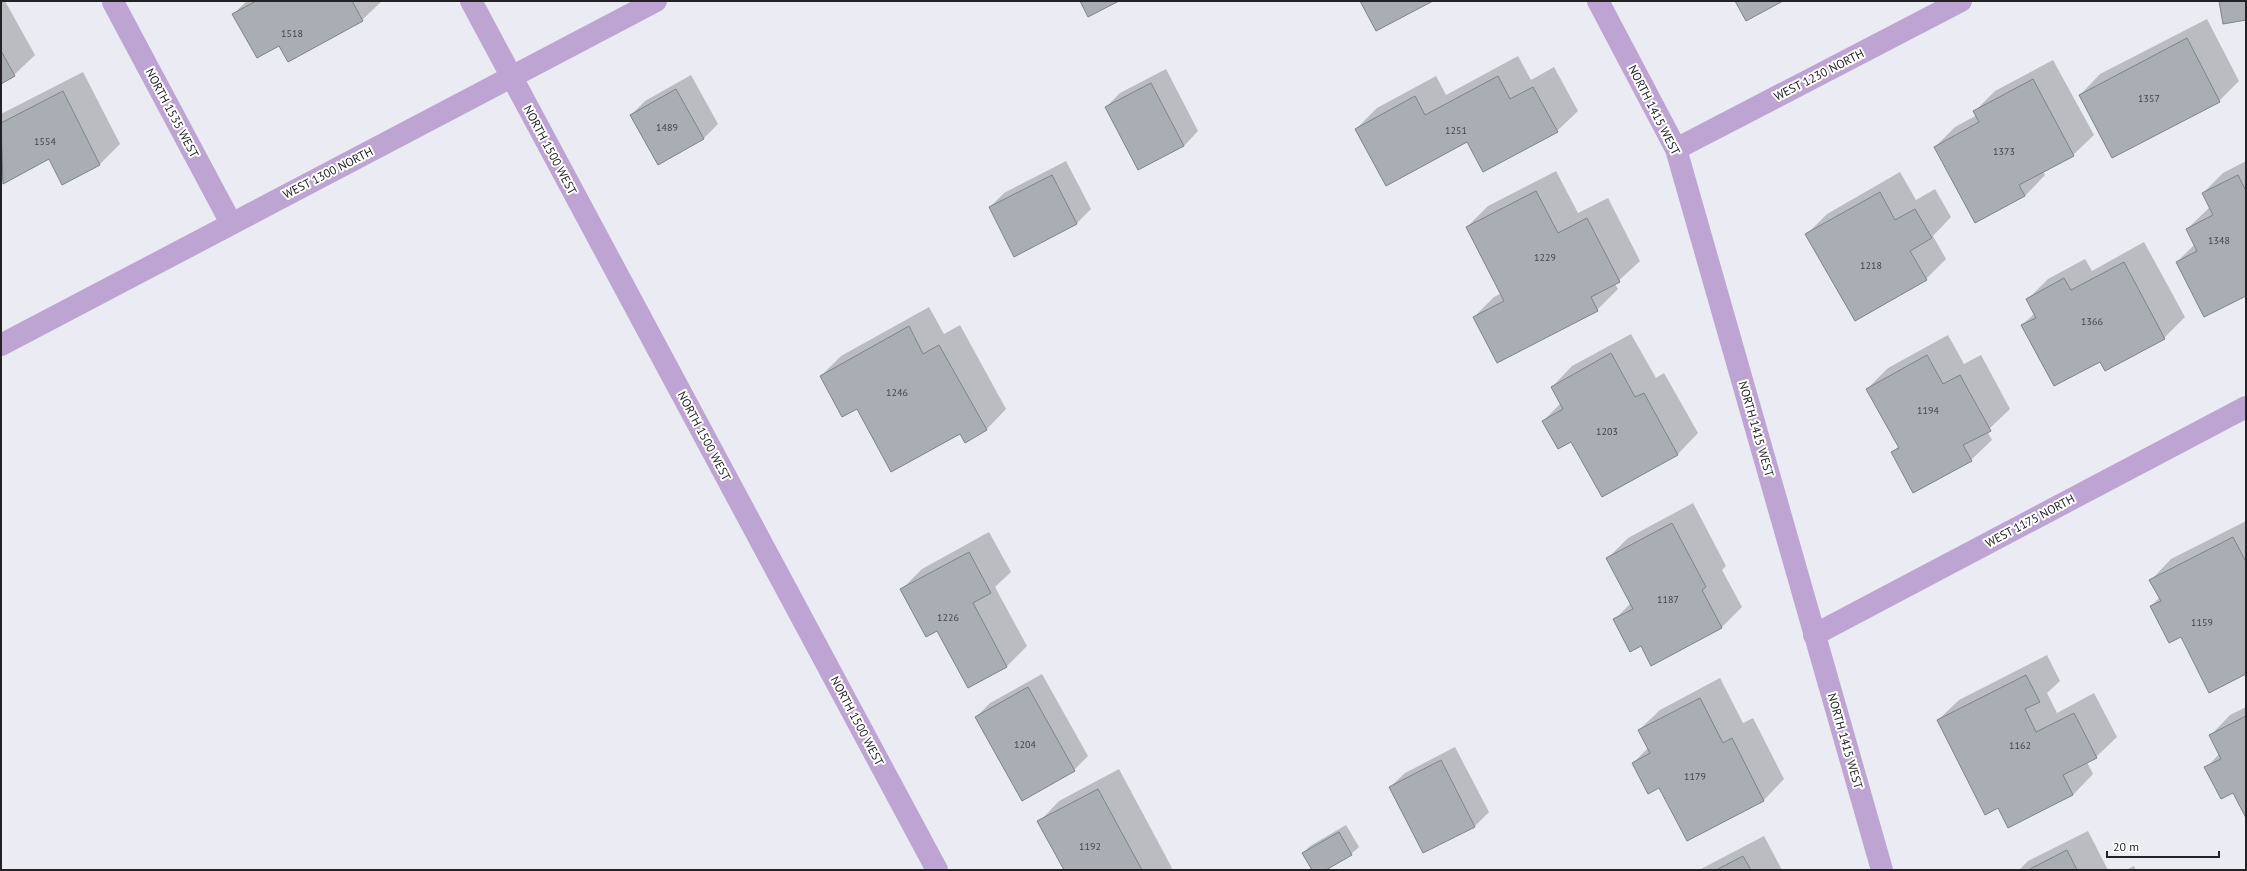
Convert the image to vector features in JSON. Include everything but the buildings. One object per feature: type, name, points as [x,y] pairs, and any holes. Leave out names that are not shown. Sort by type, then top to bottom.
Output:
[{"type":"street","name":"NORTH 1500 WEST","points":[[471,1],[937,870]]},
{"type":"street","name":"WEST 1300 NORTH","points":[[1,345],[512,78],[656,1]]},
{"type":"street","name":"NORTH 1415 WEST","points":[[1598,1],[1676,149],[1882,870]]},
{"type":"street","name":"WEST 1230 NORTH","points":[[1676,149],[1961,1]]},
{"type":"street","name":"NORTH 1535 WEST","points":[[113,2],[231,224]]},
{"type":"street","name":"WEST 1175 NORTH","points":[[1814,635],[2246,407]]}]
